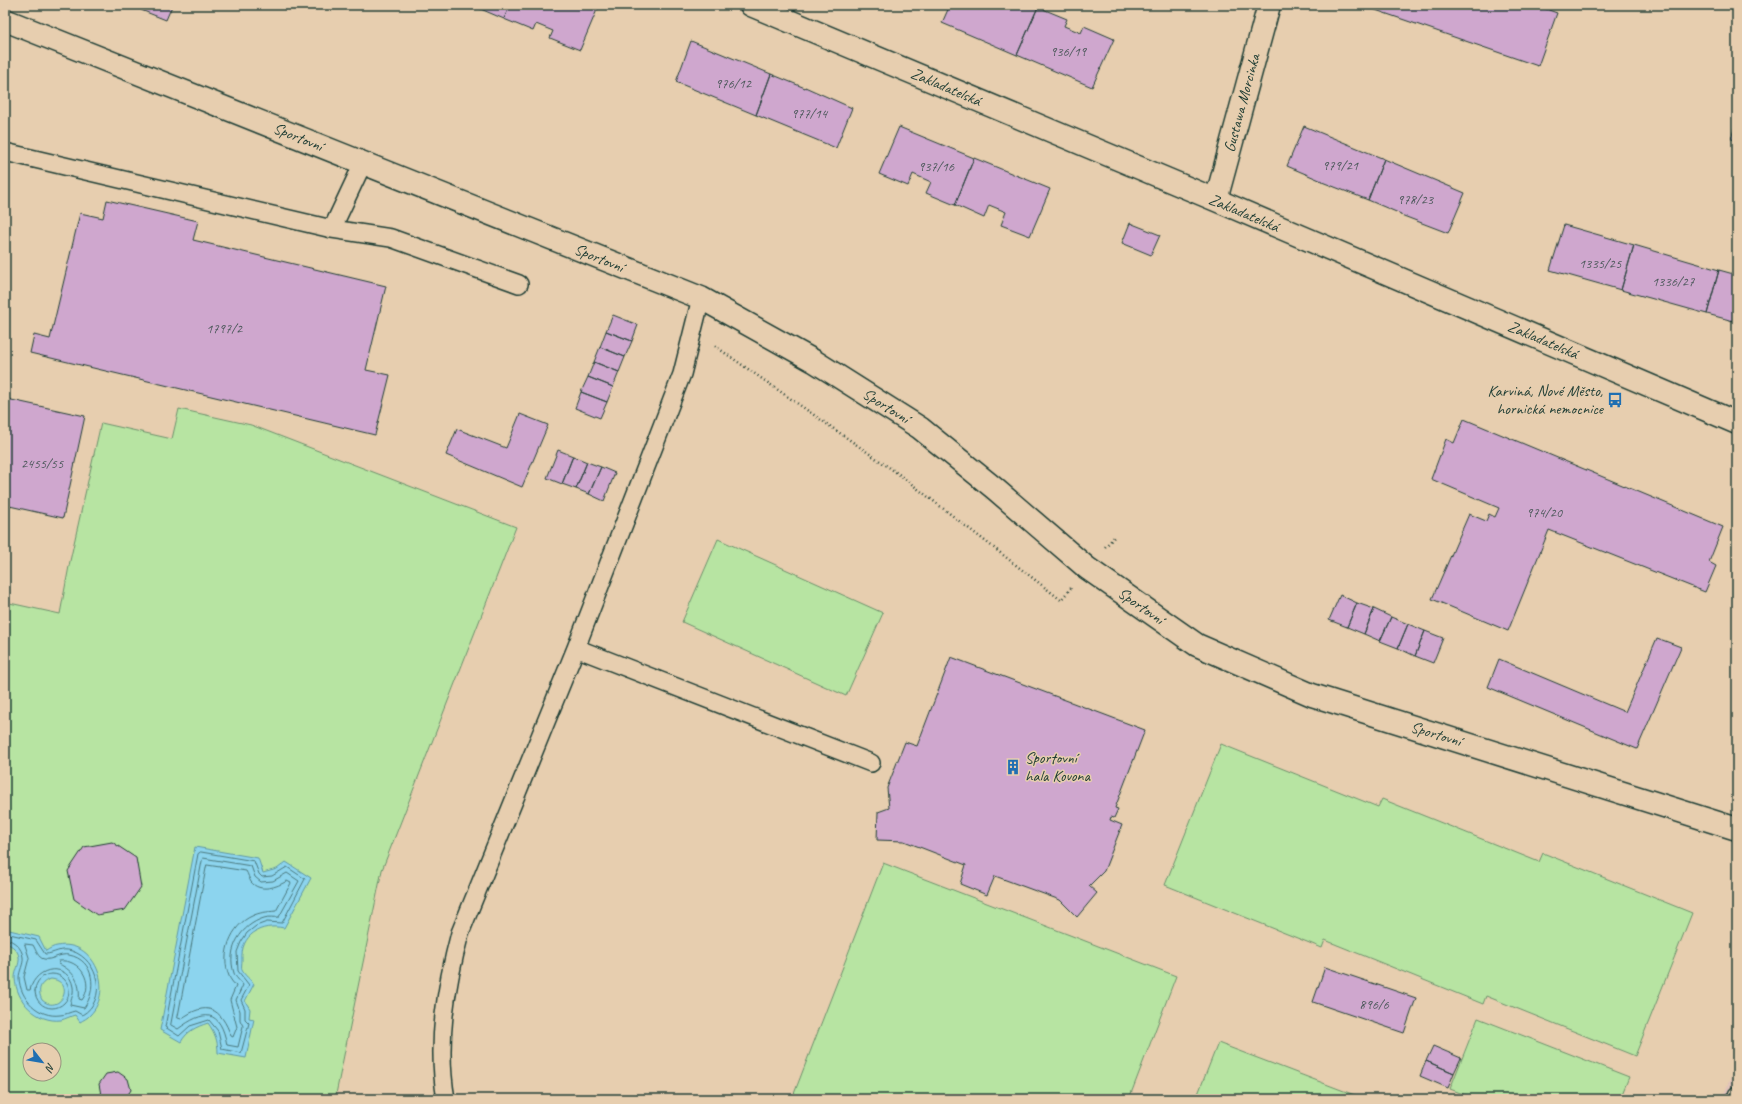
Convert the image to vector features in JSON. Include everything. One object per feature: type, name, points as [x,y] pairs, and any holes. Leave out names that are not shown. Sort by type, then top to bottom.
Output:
[{"type":"street","name":"Zakladatelská","points":[[751,5],[1216,200],[1737,423]]},
{"type":"street","name":"Gustawa Morcinka","points":[[1216,200],[1269,5]]},
{"type":"street","name":"Sportovní","points":[[5,20],[701,298],[814,361],[920,428],[994,488],[1087,568],[1197,645],[1312,696],[1737,829]]},
{"type":"lane","points":[[5,152],[332,229],[391,238],[519,284]]},
{"type":"lane","points":[[332,229],[363,163]]},
{"type":"lane","points":[[446,1099],[442,1075],[444,1017],[450,973],[460,933],[576,648],[682,374],[701,298]]},
{"type":"lane","points":[[576,648],[871,763]]},
{"type":"lane","points":[[1736,1099],[1737,1095]]},
{"type":"path","points":[[693,331],[900,475],[1061,600],[1115,536]]},
{"type":"shaded area","points":[[1737,1061],[1737,1099],[1722,1099]]},
{"type":"green space","points":[[179,409],[251,425],[516,527],[382,870],[335,1099],[5,1099],[5,602],[60,614],[70,561],[101,423],[172,439]]},
{"type":"green space","points":[[718,539],[883,613],[846,696],[682,622]]},
{"type":"green space","points":[[1221,744],[1378,807],[1382,799],[1539,862],[1543,853],[1692,913],[1635,1056],[1486,996],[1483,1004],[1325,940],[1322,948],[1165,885]]},
{"type":"green space","points":[[883,863],[1176,976],[1129,1099],[792,1099]]},
{"type":"green space","points":[[1478,1018],[1629,1077],[1620,1099],[1476,1099],[1450,1089]]},
{"type":"green space","points":[[1218,1043],[1365,1099],[1196,1099]]},
{"type":"water","points":[[195,847],[258,858],[263,873],[277,869],[286,862],[311,878],[284,928],[267,927],[260,929],[248,938],[244,944],[242,951],[242,969],[244,974],[254,984],[245,1001],[250,1009],[249,1018],[254,1019],[246,1058],[218,1053],[216,1037],[208,1023],[192,1030],[181,1042],[160,1030]]},
{"type":"water","points":[[5,929],[39,937],[46,951],[57,946],[70,946],[81,950],[90,958],[97,968],[100,980],[101,993],[97,1005],[89,1016],[80,1022],[75,1015],[61,1020],[52,1020],[44,1018],[29,1009],[19,995],[16,987],[15,978],[19,962],[18,954],[14,948],[5,943]],"holes":[[[51,979],[59,981],[63,986],[64,991],[63,997],[60,1001],[55,1004],[49,1004],[42,1000],[40,996],[40,987],[42,984]]]},
{"type":"building","points":[[144,5],[172,6],[166,20],[141,10]]},
{"type":"building","points":[[477,5],[510,5],[504,19],[476,7]]},
{"type":"building","points":[[510,5],[599,5],[580,50],[550,38],[553,31],[536,24],[533,31],[504,19]]},
{"type":"building","points":[[950,5],[1032,5],[1038,7],[1017,55],[942,23]]},
{"type":"building","points":[[1361,5],[1535,5],[1557,13],[1538,66]]},
{"type":"building","points":[[1038,7],[1067,19],[1064,26],[1081,33],[1084,26],[1114,39],[1092,87],[1017,55]]},
{"type":"building","points":[[691,41],[771,74],[756,115],[676,82]]},
{"type":"building","points":[[771,74],[852,108],[836,148],[756,115]]},
{"type":"building","points":[[1737,119],[1737,140],[1731,139]]},
{"type":"building","points":[[1304,126],[1384,159],[1368,200],[1322,182],[1287,166]]},
{"type":"building","points":[[899,127],[974,158],[955,205],[926,193],[931,182],[913,174],[908,186],[879,174]]},
{"type":"building","points":[[974,158],[1050,189],[1030,236],[1001,225],[1006,212],[989,205],[984,218],[955,205]]},
{"type":"building","points":[[1384,159],[1465,193],[1448,233],[1401,215],[1368,200]]},
{"type":"building","points":[[107,200],[198,221],[193,240],[386,286],[366,370],[390,375],[375,435],[30,353],[34,335],[50,339],[80,213],[103,218]]},
{"type":"building","points":[[1130,223],[1160,235],[1151,255],[1122,243]]},
{"type":"building","points":[[1564,225],[1634,245],[1621,290],[1550,270]]},
{"type":"building","points":[[1634,245],[1719,270],[1707,314],[1621,290]]},
{"type":"building","points":[[1719,270],[1737,275],[1737,322],[1707,314]]},
{"type":"building","points":[[613,315],[638,325],[632,341],[606,331]]},
{"type":"building","points":[[606,331],[632,341],[625,357],[600,347]]},
{"type":"building","points":[[600,347],[625,357],[619,372],[594,362]]},
{"type":"building","points":[[594,362],[619,372],[613,387],[588,377]]},
{"type":"building","points":[[588,377],[613,387],[607,402],[581,392]]},
{"type":"building","points":[[581,392],[607,402],[600,418],[575,408]]},
{"type":"building","points":[[7,399],[85,416],[63,518],[5,505],[5,407]]},
{"type":"building","points":[[520,414],[548,425],[522,487],[446,455],[457,429],[506,448]]},
{"type":"building","points":[[1464,419],[1723,527],[1709,562],[1716,566],[1705,592],[1549,530],[1508,631],[1432,599],[1469,514],[1486,521],[1489,514],[1495,517],[1499,508],[1431,479],[1446,439],[1454,443]]},
{"type":"building","points":[[558,450],[573,456],[562,484],[547,478]]},
{"type":"building","points":[[573,456],[587,462],[576,489],[562,484]]},
{"type":"building","points":[[587,462],[601,467],[589,494],[576,489]]},
{"type":"building","points":[[601,467],[615,473],[604,501],[589,494]]},
{"type":"building","points":[[1340,595],[1357,603],[1347,627],[1329,620]]},
{"type":"building","points":[[1357,603],[1374,609],[1364,634],[1347,627]]},
{"type":"building","points":[[1374,609],[1391,617],[1380,641],[1364,634]]},
{"type":"building","points":[[1391,617],[1408,624],[1398,648],[1380,641]]},
{"type":"building","points":[[1408,624],[1425,631],[1415,656],[1398,648]]},
{"type":"building","points":[[1425,631],[1443,638],[1433,663],[1415,656]]},
{"type":"building","points":[[1657,638],[1681,647],[1637,749],[1488,687],[1499,659],[1625,712]]},
{"type":"building","name":"Sportovní hala Kovona","points":[[951,657],[1145,730],[1115,808],[1118,809],[1114,818],[1111,817],[1110,820],[1122,825],[1104,871],[1089,886],[1097,893],[1077,917],[1060,900],[995,876],[987,895],[960,884],[966,865],[904,841],[877,840],[878,812],[889,808],[887,788],[905,742],[917,746]]},
{"type":"building","points":[[112,842],[136,858],[141,887],[125,910],[97,915],[74,899],[68,871],[84,847]]},
{"type":"building","points":[[1325,967],[1416,998],[1404,1033],[1313,1002]]},
{"type":"building","points":[[1433,1046],[1461,1058],[1454,1073],[1426,1061]]},
{"type":"building","points":[[1426,1061],[1454,1073],[1448,1088],[1420,1076]]},
{"type":"building","points":[[118,1072],[128,1079],[131,1090],[125,1099],[106,1099],[101,1095],[99,1084],[106,1074]]},
{"type":"place","name":"Karviná, Nové Město, hornická nemocnice","points":[[1615,400]]},
{"type":"place","name":"Sportovní hala Kovona","points":[[1013,767]]}]
